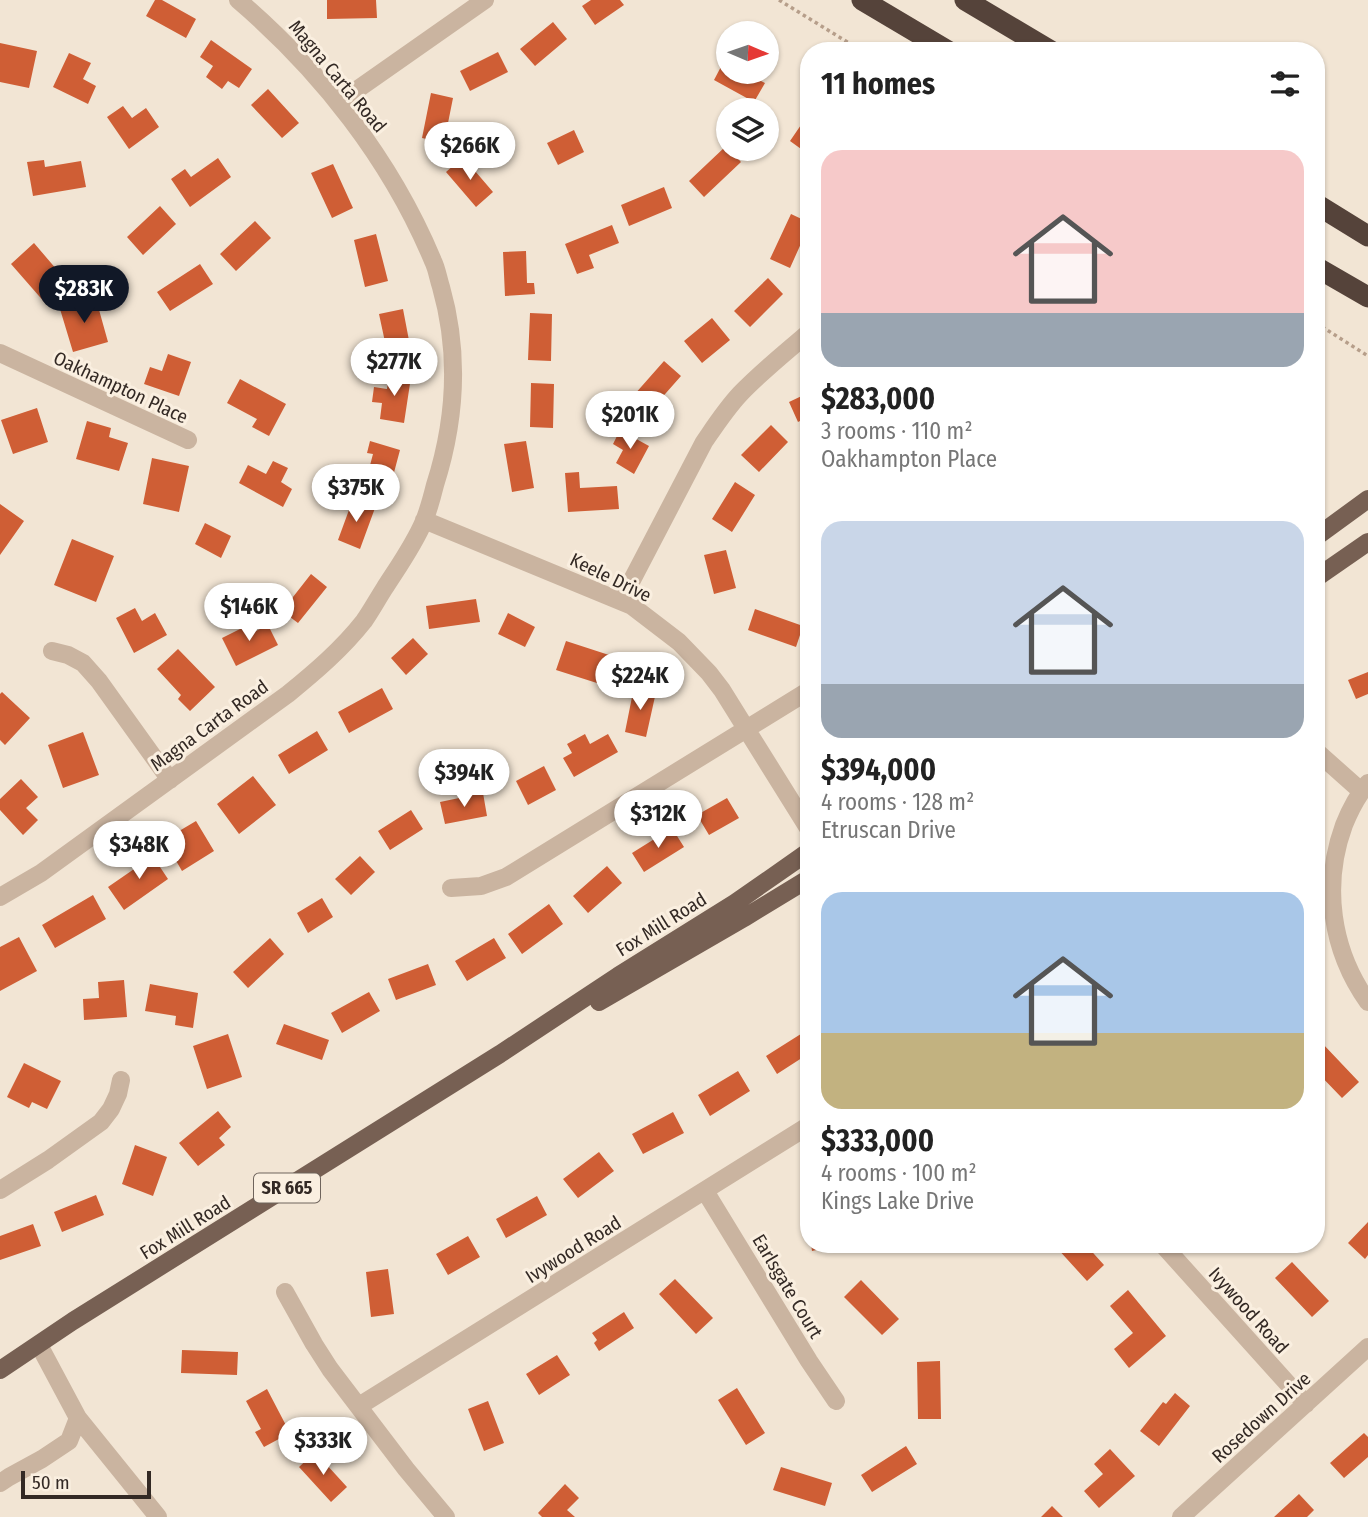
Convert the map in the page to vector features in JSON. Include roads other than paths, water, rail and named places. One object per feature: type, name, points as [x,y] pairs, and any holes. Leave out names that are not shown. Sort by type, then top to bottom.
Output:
[{"type":"highway","points":[[862,0],[933,42]]},
{"type":"highway","points":[[965,0],[1036,42]]},
{"type":"highway","points":[[1325,210],[1368,236]]},
{"type":"highway","points":[[1325,272],[1368,297]]},
{"type":"main road","points":[[1325,530],[1368,499]]},
{"type":"main road","points":[[1325,572],[1368,542]]},
{"type":"main road","name":"Fox Mill Road","points":[[0,1370],[73,1321],[500,1054],[735,903],[800,858]]},
{"type":"main road","name":"Fox Mill Road","points":[[500,1054],[574,1016],[800,884]]},
{"type":"street","name":"Magna Carta Road","points":[[0,897],[41,873],[288,694],[341,647],[365,619],[407,553],[424,520],[444,456],[453,407],[454,357],[447,309],[434,262],[393,181],[367,139],[300,58],[238,0]]},
{"type":"street","points":[[338,103],[485,0]]},
{"type":"street","points":[[621,601],[704,442],[720,418],[752,382],[800,340]]},
{"type":"street","name":"Oakhampton Place","points":[[0,354],[188,440]]},
{"type":"street","name":"Keele Drive","points":[[424,520],[621,601],[662,628],[695,657],[722,690],[800,815]]},
{"type":"street","points":[[52,651],[83,663],[170,780]]},
{"type":"street","points":[[451,888],[481,886],[506,877],[800,696]]},
{"type":"street","points":[[1325,758],[1365,787],[1351,808],[1339,839],[1332,876],[1332,895],[1341,951],[1368,1002]]},
{"type":"street","points":[[0,1190],[101,1122],[111,1109],[121,1080]]},
{"type":"street","name":"Ivywood Road","points":[[359,1406],[800,1131]]},
{"type":"street","name":"Earlsgate Court","points":[[705,1191],[836,1401]]},
{"type":"street","name":"Ivywood Road","points":[[1170,1253],[1306,1404]]},
{"type":"street","points":[[285,1292],[330,1369],[446,1517]]},
{"type":"street","points":[[39,1345],[78,1418],[158,1517]]},
{"type":"street","name":"Rosedown Drive","points":[[1181,1517],[1368,1347]]},
{"type":"street","points":[[0,1483],[42,1460],[69,1441],[78,1418]]}]
